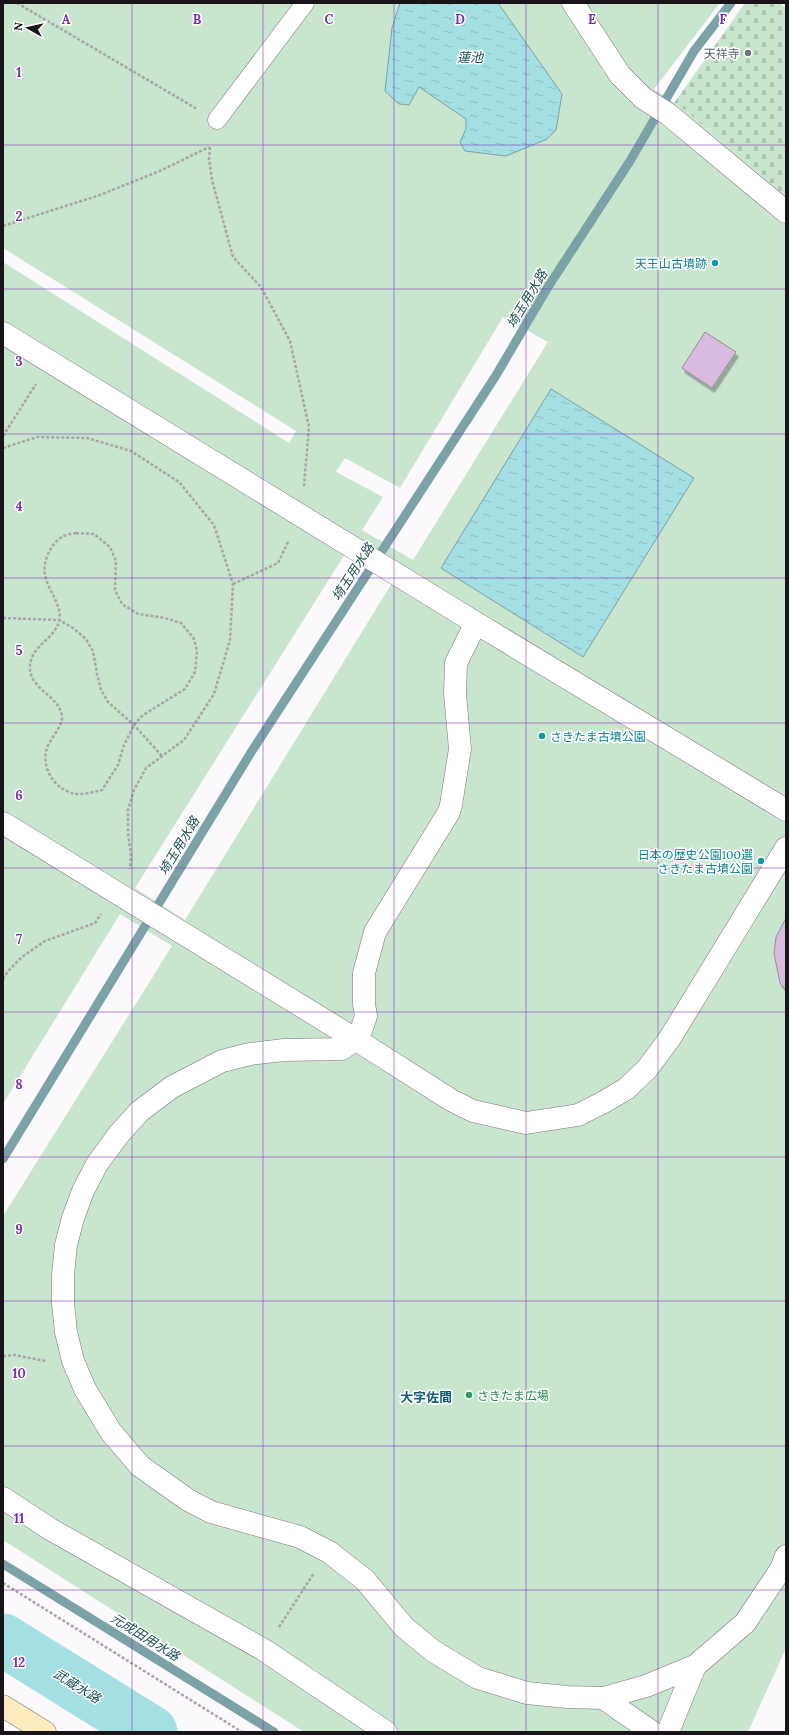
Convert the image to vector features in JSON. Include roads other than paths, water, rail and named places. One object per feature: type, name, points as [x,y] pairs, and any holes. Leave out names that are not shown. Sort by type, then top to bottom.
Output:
[{"type":"main road","points":[[3,1706],[45,1732]]},
{"type":"street","points":[[573,3],[620,75],[643,98],[668,114],[786,212]]},
{"type":"street","points":[[3,333],[476,623],[786,810]]},
{"type":"street","points":[[476,623],[456,663],[455,694],[460,749],[451,805],[449,812],[375,932],[364,973],[364,1004],[366,1016],[362,1028],[355,1039],[342,1050],[284,1050],[250,1054],[222,1061],[172,1087],[140,1111],[119,1134],[96,1164],[83,1191],[73,1218],[66,1245],[63,1275],[63,1304],[66,1332],[73,1361],[85,1389],[111,1432],[140,1466],[188,1500],[211,1512],[300,1536],[329,1552],[365,1580],[404,1627],[433,1651],[478,1678],[528,1693],[567,1697],[602,1698],[646,1686],[694,1666],[745,1623],[781,1569],[786,1556]]},
{"type":"street","points":[[3,823],[355,1039],[451,1100],[473,1110],[526,1123],[578,1115],[626,1089],[647,1069],[670,1038],[786,848]]},
{"type":"street","points":[[3,1498],[57,1533],[264,1650],[386,1732]]},
{"type":"street","points":[[668,1732],[694,1666]]},
{"type":"street","points":[[602,1698],[652,1732]]},
{"type":"lane","points":[[217,120],[305,3]]},
{"type":"water","name":"蓮池","points":[[400,3],[498,3],[562,94],[556,130],[547,139],[506,156],[465,151],[460,142],[466,129],[466,119],[419,87],[409,105],[399,104],[385,91],[392,28]]},
{"type":"water","points":[[551,389],[694,478],[583,657],[441,568]]},
{"type":"waterway","name":"埼玉用水路","points":[[3,1159],[250,754],[495,377],[548,287],[630,161],[694,51],[731,3]]},
{"type":"waterway","name":"元成田用水路","points":[[3,1564],[274,1732]]},
{"type":"waterway","name":"武蔵水路","points":[[3,1640],[151,1732]]},
{"type":"place","name":"天祥寺","points":[[748,53]]},
{"type":"place","name":"天王山古墳跡","points":[[715,263]]},
{"type":"place","name":"さきたま古墳公園","points":[[542,736]]},
{"type":"place","name":"日本の歴史公園100選 さきたま古墳公園","points":[[761,861]]},
{"type":"place","name":"さきたま広場","points":[[469,1395]]},
{"type":"district","name":"大字佐間","points":[[426,1397]]}]
